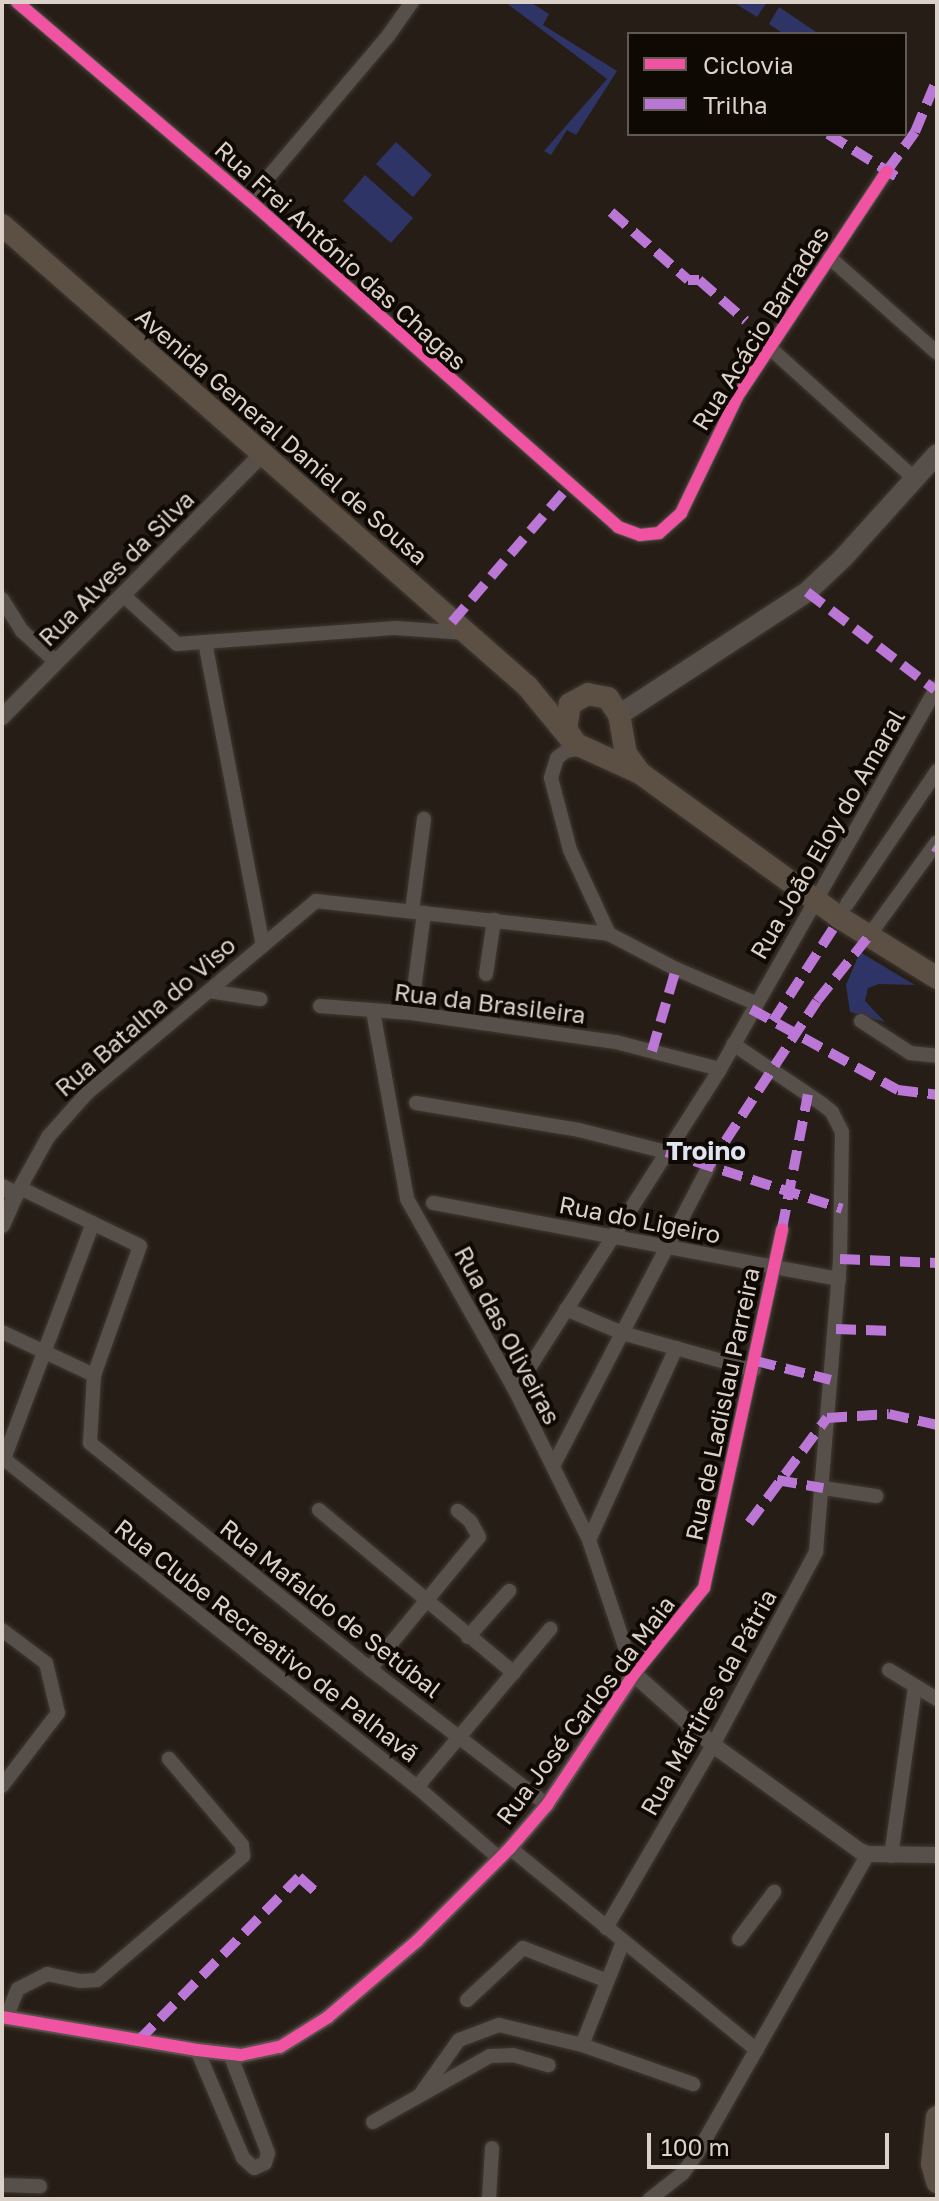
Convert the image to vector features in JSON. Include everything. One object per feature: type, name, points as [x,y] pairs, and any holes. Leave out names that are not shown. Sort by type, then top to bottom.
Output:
[{"type":"main road","name":"Avenida General Daniel de Sousa","points":[[2,225],[527,686],[582,745]]},
{"type":"main road","points":[[582,745],[608,744],[620,719],[807,592],[937,454]]},
{"type":"main road","name":"Avenida General Daniel de Sousa","points":[[527,686],[554,697],[588,694]]},
{"type":"main road","points":[[640,773],[626,754],[620,719],[608,698],[588,694],[570,704],[566,712],[582,745],[640,773],[868,937],[937,978]]},
{"type":"main road","points":[[937,2117],[932,2164],[937,2182]]},
{"type":"street","name":"Rua Frei António das Chagas","points":[[17,2],[249,200],[618,527],[640,535]]},
{"type":"street","points":[[249,200],[381,45],[412,2]]},
{"type":"street","name":"Rua Acácio Barradas","points":[[640,535],[659,533],[681,513],[737,397],[887,171]]},
{"type":"street","points":[[829,257],[937,353]]},
{"type":"street","points":[[770,348],[915,479]]},
{"type":"street","name":"Rua Alves da Silva","points":[[2,717],[263,453]]},
{"type":"street","points":[[123,595],[177,644],[396,628],[465,633]]},
{"type":"street","points":[[2,599],[22,631],[56,662]]},
{"type":"street","points":[[205,642],[263,945]]},
{"type":"street","name":"Rua João Eloy do Amaral","points":[[515,1390],[720,1069],[937,687]]},
{"type":"street","points":[[582,745],[557,758],[551,778],[570,850],[609,934]]},
{"type":"street","points":[[847,904],[937,771]]},
{"type":"street","points":[[411,1013],[424,819]]},
{"type":"street","points":[[868,937],[937,842]]},
{"type":"street","name":"Rua Batalha do Viso","points":[[2,1225],[13,1189],[48,1137],[86,1094],[316,901],[418,912]]},
{"type":"street","points":[[418,912],[609,934],[676,969],[755,1003]]},
{"type":"street","points":[[486,974],[494,920]]},
{"type":"street","points":[[209,991],[260,999]]},
{"type":"street","name":"Rua da Brasileira","points":[[320,1006],[411,1013],[616,1042],[720,1069]]},
{"type":"street","name":"Rua das Oliveiras","points":[[373,1011],[407,1199],[515,1390],[589,1540],[634,1674]]},
{"type":"street","points":[[861,1021],[910,1053],[937,1056]]},
{"type":"street","name":"Rua Mártires da Pátria","points":[[606,1928],[713,1745],[816,1552],[839,1279],[844,1156],[838,1121],[822,1104],[733,1044]]},
{"type":"street","points":[[416,1103],[579,1130],[666,1152]]},
{"type":"street","points":[[553,1466],[709,1166]]},
{"type":"street","points":[[2,1332],[94,1375],[140,1246],[13,1189]]},
{"type":"street","name":"Rua do Ligeiro","points":[[433,1203],[839,1279]]},
{"type":"street","points":[[4,1459],[42,1351],[93,1223]]},
{"type":"street","name":"Rua de Ladislau Parreira","points":[[704,1588],[754,1370],[782,1229]]},
{"type":"street","points":[[566,1309],[622,1333],[754,1370]]},
{"type":"street","points":[[589,1540],[676,1348]]},
{"type":"street","name":"Rua Mafaldo de Setúbal","points":[[94,1375],[90,1443],[370,1669],[547,1805]]},
{"type":"street","name":"Rua Clube Recreativo de Palhavã","points":[[4,1459],[417,1787],[606,1928],[757,2050]]},
{"type":"street","points":[[823,1488],[876,1496]]},
{"type":"street","points":[[319,1510],[514,1673]]},
{"type":"street","points":[[370,1669],[479,1537],[470,1521],[458,1511]]},
{"type":"street","name":"Rua José Carlos da Maia","points":[[4,2018],[230,2054],[280,2047],[328,2017],[417,1941],[505,1853],[547,1805],[634,1674],[704,1588]]},
{"type":"street","points":[[468,1637],[509,1591]]},
{"type":"street","points":[[417,1787],[550,1629]]},
{"type":"street","points":[[2,1630],[46,1663],[58,1713],[2,1786]]},
{"type":"street","points":[[889,1670],[937,1699]]},
{"type":"street","points":[[634,1674],[713,1745],[868,1854],[937,1855]]},
{"type":"street","points":[[891,1856],[915,1687]]},
{"type":"street","points":[[4,2018],[18,1989],[47,1974],[80,1981],[97,1980],[243,1856],[242,1845],[169,1759]]},
{"type":"street","points":[[650,2199],[683,2173],[698,2152],[868,1854]]},
{"type":"street","points":[[739,1939],[774,1892]]},
{"type":"street","points":[[582,2045],[623,1942]]},
{"type":"street","points":[[467,2000],[523,1948],[607,1981]]},
{"type":"street","points":[[420,2095],[459,2040],[476,2031],[499,2025],[582,2045],[693,2084]]},
{"type":"street","points":[[197,2050],[243,2158],[254,2168],[265,2163],[268,2153],[230,2054]]},
{"type":"street","points":[[373,2122],[490,2056],[513,2055],[549,2065]]},
{"type":"street","points":[[489,2199],[492,2148]]},
{"type":"street","points":[[2,2185],[40,2186]]},
{"type":"shaded area","points":[[505,2],[530,2],[549,14],[543,25],[617,71],[576,135],[567,130],[551,155],[544,151],[607,79]]},
{"type":"shaded area","points":[[733,2],[767,2],[757,17]]},
{"type":"shaded area","points":[[779,7],[816,32],[781,32],[769,24]]},
{"type":"shaded area","points":[[396,142],[432,175],[413,197],[376,164]]},
{"type":"shaded area","points":[[365,175],[413,218],[391,243],[343,201]]},
{"type":"shaded area","points":[[860,952],[915,985],[879,984],[868,988],[865,1001],[885,1022],[850,1012],[846,985]]},
{"type":"marked path","points":[[887,171],[915,132],[937,79]]},
{"type":"marked path","points":[[831,136],[900,179]]},
{"type":"marked path","points":[[611,212],[688,280],[699,280],[746,321]]},
{"type":"marked path","points":[[452,622],[570,485]]},
{"type":"marked path","points":[[807,592],[935,690]]},
{"type":"marked path","points":[[773,1021],[833,929]]},
{"type":"marked path","points":[[709,1166],[817,1001],[868,937]]},
{"type":"marked path","points":[[652,1051],[676,969]]},
{"type":"marked path","points":[[751,1009],[898,1090],[937,1095]]},
{"type":"marked path","points":[[782,1229],[808,1094]]},
{"type":"marked path","points":[[666,1152],[842,1209]]},
{"type":"marked path","points":[[840,1259],[937,1263]]},
{"type":"marked path","points":[[836,1329],[892,1331]]},
{"type":"marked path","points":[[756,1361],[831,1380]]},
{"type":"marked path","points":[[749,1523],[827,1418],[889,1414],[937,1425]]},
{"type":"marked path","points":[[777,1480],[823,1488]]},
{"type":"marked path","points":[[139,2040],[299,1877],[317,1893]]},
{"type":"cycle path","points":[[17,2],[249,200],[618,527],[640,535],[659,533],[681,513],[737,397],[887,171]]},
{"type":"cycle path","points":[[2,2017],[241,2055],[280,2047],[328,2017],[417,1941],[510,1848],[547,1805],[634,1674],[704,1588],[782,1229]]},
{"type":"district","name":"Troino","points":[[706,1151]]}]
